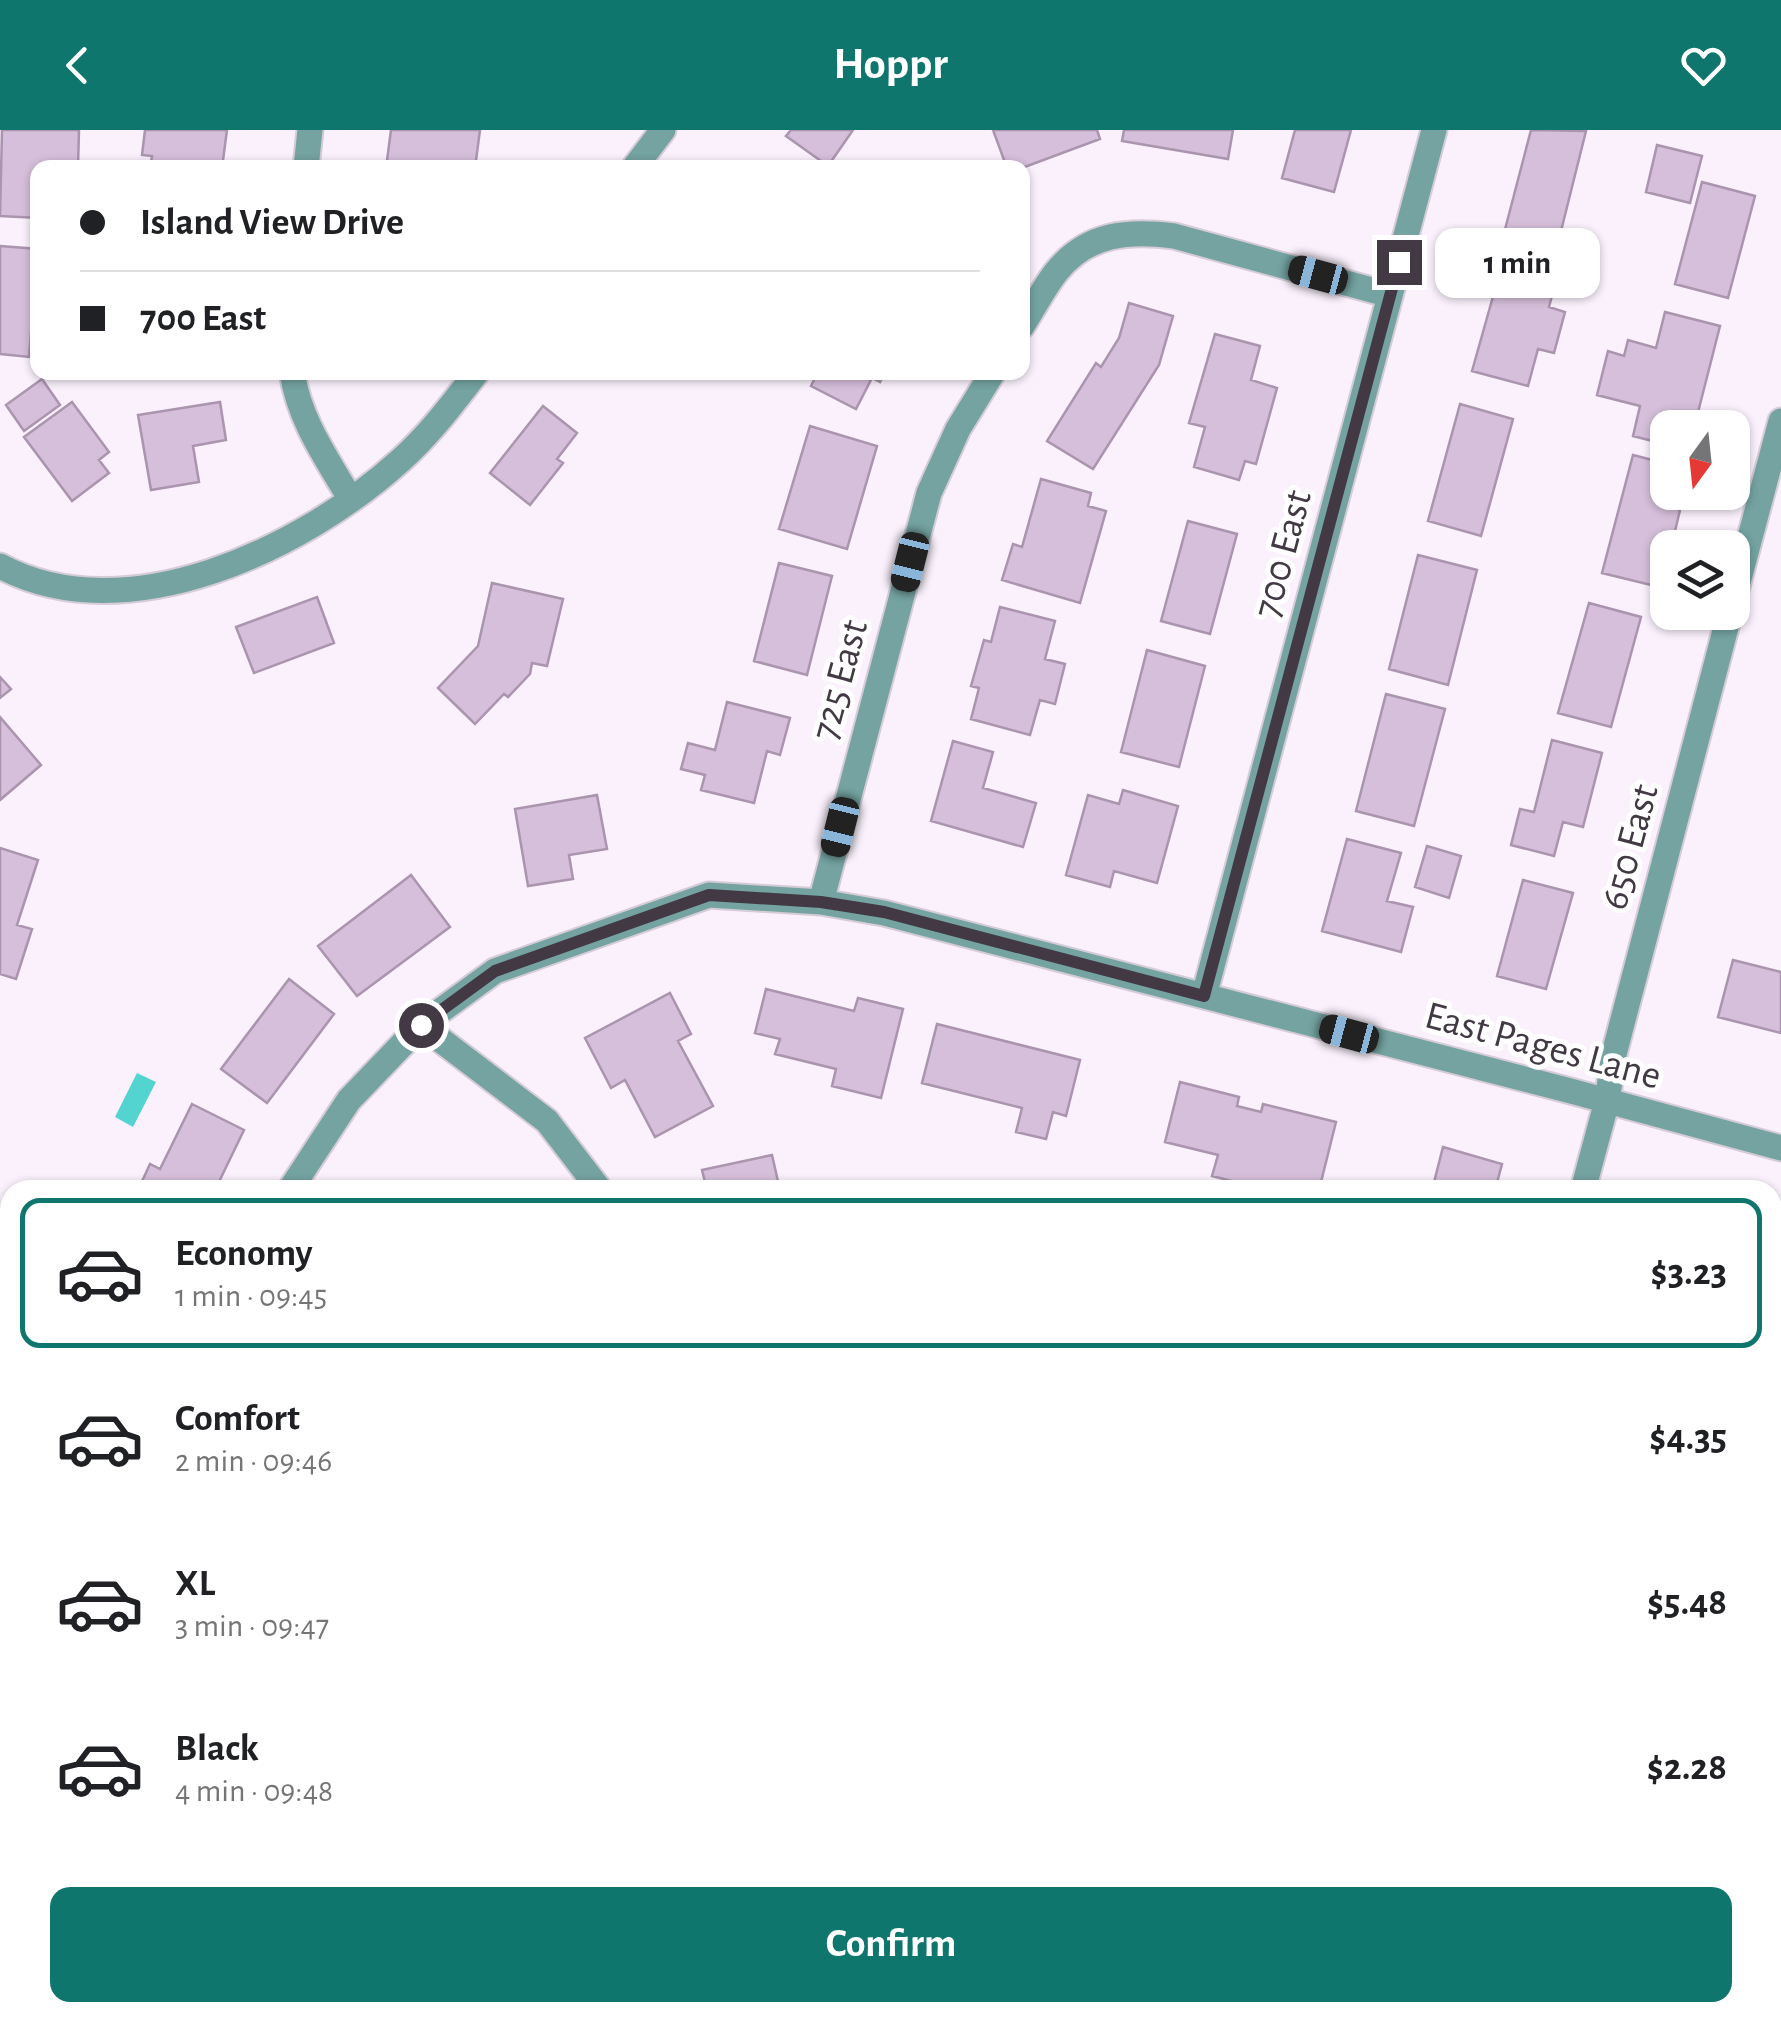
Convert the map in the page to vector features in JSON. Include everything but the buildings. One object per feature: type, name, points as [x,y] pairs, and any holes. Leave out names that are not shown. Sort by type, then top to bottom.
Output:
[{"type":"street","points":[[307,160],[310,130]]},
{"type":"street","points":[[640,160],[663,130]]},
{"type":"street","name":"700 East","points":[[1204,996],[1434,130]]},
{"type":"street","points":[[1030,313],[1057,271],[1076,254],[1098,240],[1122,233],[1174,236],[1390,295]]},
{"type":"street","points":[[293,380],[304,418],[350,500]]},
{"type":"street","points":[[0,566],[56,587],[83,591],[145,588],[258,553],[350,500],[400,461],[470,380]]},
{"type":"street","name":"725 East","points":[[821,902],[929,493],[958,429],[988,380]]},
{"type":"street","points":[[1750,537],[1781,421]]},
{"type":"street","name":"650 East","points":[[1586,1180],[1607,1101],[1614,1054],[1725,630]]},
{"type":"street","name":"East Pages Lane","points":[[295,1180],[349,1100],[421,1025],[495,971],[709,895],[821,902],[884,912],[1781,1148]]},
{"type":"street","points":[[421,1025],[547,1121],[592,1180]]},
{"type":"water","points":[[137,1073],[156,1082],[133,1127],[115,1117]]},
{"type":"route","points":[[421,1025],[495,971],[709,895],[821,902],[884,912],[1204,996],[1399,262]]}]
